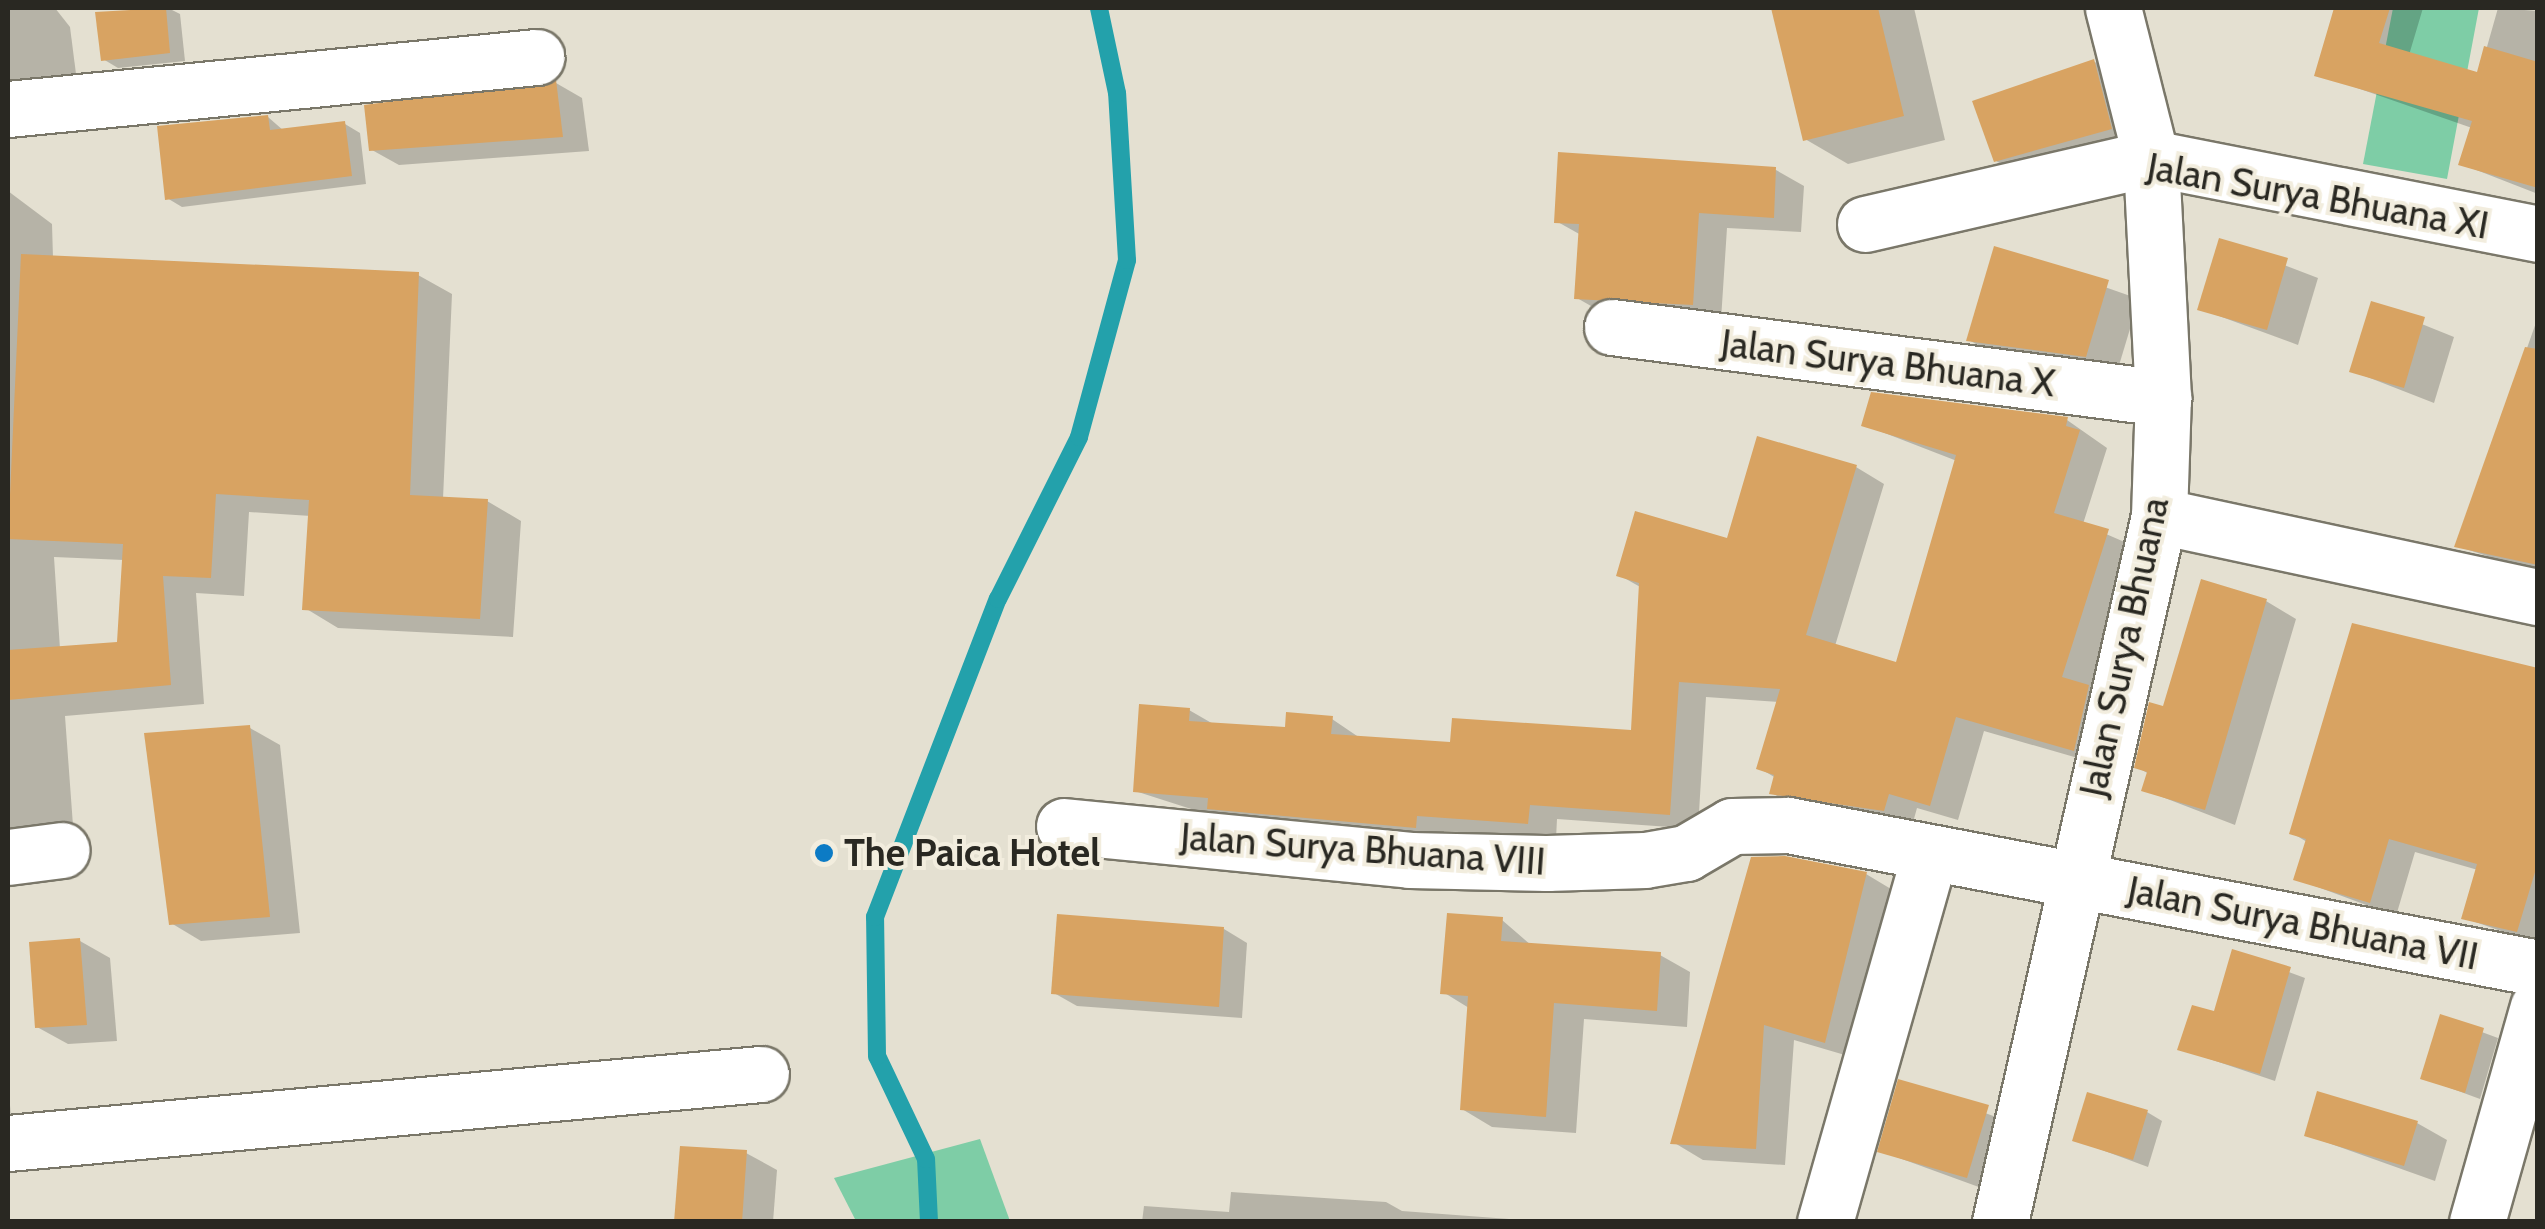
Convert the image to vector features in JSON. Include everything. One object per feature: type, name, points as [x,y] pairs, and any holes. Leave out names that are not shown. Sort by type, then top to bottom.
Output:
[{"type":"street","name":"Jalan Surya Bhuana","points":[[2000,1222],[2072,878],[2159,516],[2164,398],[2150,158],[2112,8]]},
{"type":"street","points":[[8,109],[536,57]]},
{"type":"street","name":"Jalan Surya Bhuana XI","points":[[1865,224],[2150,158],[2538,234]]},
{"type":"street","name":"Jalan Surya Bhuana X","points":[[1612,327],[2164,398]]},
{"type":"street","points":[[2159,516],[2538,597]]},
{"type":"street","name":"Jalan Surya Bhuana VIII","points":[[1064,826],[1410,860],[1547,863],[1645,860],[1686,853],[1732,826],[1788,824],[1929,857],[2072,878]]},
{"type":"street","points":[[8,857],[62,850]]},
{"type":"street","points":[[1825,1222],[1929,857]]},
{"type":"street","name":"Jalan Surya Bhuana VII","points":[[2072,878],[2538,968]]},
{"type":"street","points":[[2476,1222],[2538,1006]]},
{"type":"street","points":[[8,1142],[761,1074]]},
{"type":"green space","points":[[2393,8],[2479,8],[2447,179],[2363,164]]},
{"type":"green space","points":[[980,1139],[1010,1221],[856,1221],[834,1178]]},
{"type":"building","points":[[166,8],[170,53],[101,61],[95,12]]},
{"type":"building","points":[[1771,8],[1878,8],[1904,116],[1803,141]]},
{"type":"building","points":[[2334,8],[2390,8],[2379,43],[2477,72],[2484,46],[2538,62],[2538,188],[2458,165],[2472,121],[2314,76]]},
{"type":"building","points":[[2094,59],[2112,129],[1994,162],[1972,101]]},
{"type":"building","points":[[556,80],[563,137],[369,151],[364,105]]},
{"type":"building","points":[[268,115],[270,130],[345,121],[352,176],[165,200],[157,126]]},
{"type":"building","points":[[1558,152],[1776,167],[1774,218],[1699,213],[1693,305],[1574,299],[1579,224],[1554,223]]},
{"type":"building","points":[[2219,238],[2288,258],[2267,330],[2197,310]]},
{"type":"building","points":[[1994,246],[2109,280],[2086,357],[1966,341]]},
{"type":"building","points":[[21,254],[419,272],[410,495],[488,499],[480,619],[302,610],[309,500],[216,494],[211,578],[163,576],[171,685],[8,700],[8,650],[117,642],[123,544],[8,539]]},
{"type":"building","points":[[2371,301],[2425,317],[2404,388],[2349,372]]},
{"type":"building","points":[[2525,347],[2538,349],[2538,565],[2454,547]]},
{"type":"building","points":[[1871,392],[2068,417],[2066,426],[2080,430],[2054,513],[2109,529],[2062,677],[2089,685],[2074,751],[1956,717],[1930,806],[1889,794],[1884,811],[1769,794],[1774,775],[1756,769],[1780,689],[1679,682],[1670,815],[1530,805],[1528,824],[1417,816],[1416,828],[1207,809],[1208,798],[1133,792],[1139,704],[1190,708],[1189,721],[1285,727],[1286,712],[1333,716],[1331,734],[1450,742],[1452,718],[1631,730],[1639,583],[1616,576],[1635,511],[1727,538],[1757,436],[1857,465],[1806,635],[1896,662],[1956,455],[1861,426]]},
{"type":"building","points":[[2201,579],[2267,599],[2205,810],[2141,791],[2147,772],[2134,768],[2149,702],[2163,706]]},
{"type":"building","points":[[2352,623],[2538,668],[2538,862],[2517,932],[2461,919],[2477,864],[2389,839],[2370,903],[2293,880],[2306,839],[2289,834]]},
{"type":"building","points":[[250,725],[270,917],[169,925],[144,733]]},
{"type":"building","points":[[1785,856],[1867,872],[1825,1043],[1764,1025],[1756,1149],[1670,1144],[1751,857]]},
{"type":"building","points":[[1447,913],[1503,917],[1501,941],[1661,952],[1657,1011],[1554,1003],[1546,1117],[1460,1110],[1468,996],[1440,994]]},
{"type":"building","points":[[1057,914],[1224,927],[1219,1007],[1051,994]]},
{"type":"building","points":[[80,938],[87,1025],[35,1028],[29,942]]},
{"type":"building","points":[[2232,949],[2291,967],[2260,1074],[2177,1050],[2192,1005],[2214,1011]]},
{"type":"building","points":[[2440,1014],[2484,1028],[2465,1093],[2420,1079]]},
{"type":"building","points":[[1898,1079],[1989,1105],[1967,1178],[1877,1152]]},
{"type":"building","points":[[2317,1091],[2418,1121],[2404,1166],[2304,1136]]},
{"type":"building","points":[[2087,1092],[2148,1110],[2133,1160],[2072,1141]]},
{"type":"building","points":[[680,1146],[747,1150],[742,1222],[674,1222]]},
{"type":"waterway","points":[[929,1222],[926,1159],[877,1056],[875,917],[998,599],[1079,437],[1127,260],[1117,93],[1099,8]]},
{"type":"place","name":"The Paica Hotel","points":[[824,853]]}]
